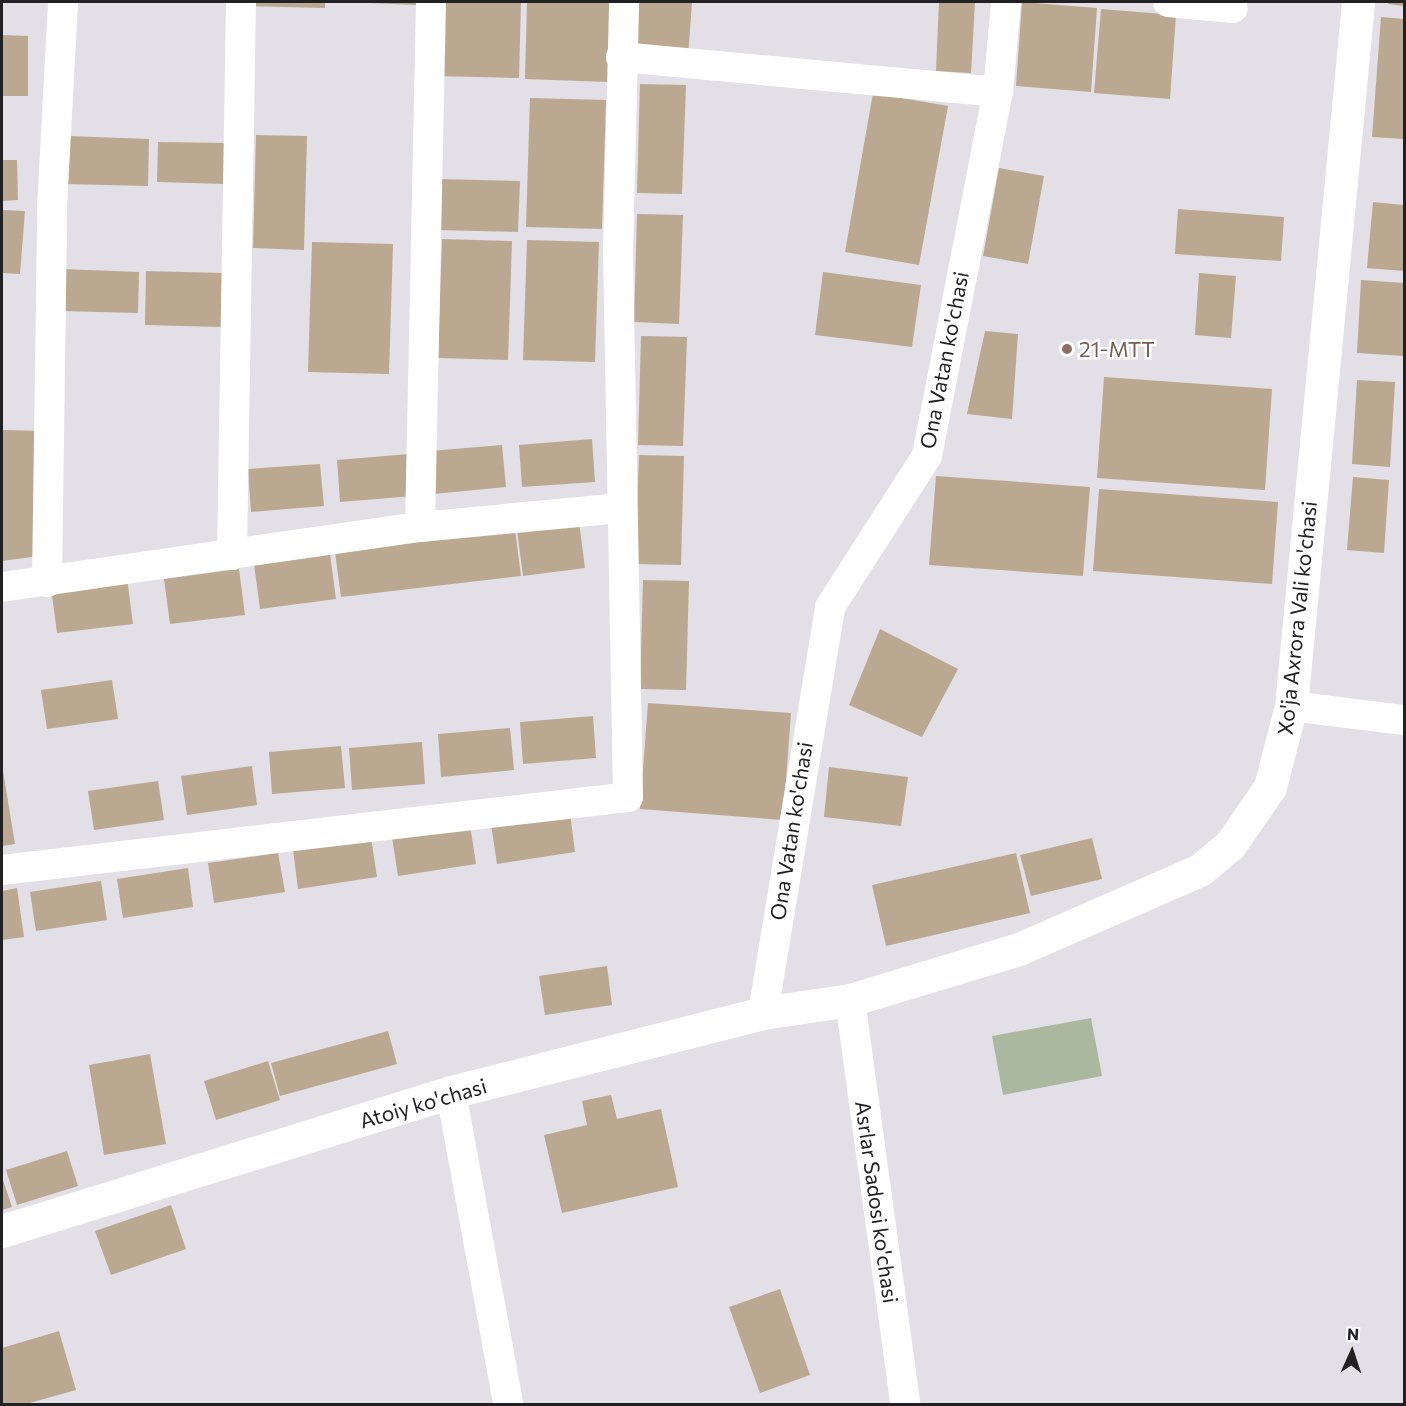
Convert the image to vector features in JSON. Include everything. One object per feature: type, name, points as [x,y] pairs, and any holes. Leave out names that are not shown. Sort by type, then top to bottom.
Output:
[{"type":"street","points":[[47,582],[52,207],[63,2]]},
{"type":"street","points":[[232,555],[241,2]]},
{"type":"street","points":[[420,528],[431,2]]},
{"type":"street","points":[[2,870],[628,797],[621,508],[621,57],[624,2]]},
{"type":"street","name":"Ona Vatan ko'chasi","points":[[763,1013],[830,607],[927,456],[998,92],[1006,2]]},
{"type":"street","points":[[1168,2],[1233,8]]},
{"type":"street","name":"Xo'ja Axrora Vali ko'chasi","points":[[850,1000],[1019,949],[1200,870],[1230,845],[1270,787],[1291,706],[1358,2]]},
{"type":"street","points":[[621,57],[998,92]]},
{"type":"street","points":[[2,587],[420,528],[621,508]]},
{"type":"street","points":[[1291,706],[1404,720]]},
{"type":"street","name":"Atoiy ko'chasi","points":[[2,1231],[451,1092],[763,1013],[850,1000]]},
{"type":"street","name":"Asrlar Sadosi ko'chasi","points":[[850,1000],[904,1404]]},
{"type":"street","points":[[451,1092],[508,1404]]},
{"type":"green space","points":[[1091,1018],[1102,1076],[1003,1095],[992,1036]]},
{"type":"building","points":[[248,2],[325,2],[325,8],[248,6]]},
{"type":"building","points":[[417,2],[417,5],[370,3]]},
{"type":"building","points":[[438,2],[521,2],[519,78],[435,76]]},
{"type":"building","points":[[527,2],[611,2],[608,82],[525,79]]},
{"type":"building","points":[[639,2],[692,2],[688,57],[636,54]]},
{"type":"building","points":[[939,2],[975,2],[971,73],[936,71]]},
{"type":"building","points":[[1022,2],[1097,8],[1091,92],[1016,86]]},
{"type":"building","points":[[1388,2],[1404,2],[1404,6],[1388,4]]},
{"type":"building","points":[[1101,9],[1176,15],[1170,99],[1094,93]]},
{"type":"building","points":[[1381,17],[1404,19],[1404,139],[1372,137]]},
{"type":"building","points":[[2,35],[28,36],[28,96],[2,96]]},
{"type":"building","points":[[640,84],[686,85],[682,194],[637,193]]},
{"type":"building","points":[[873,93],[948,106],[919,265],[845,252]]},
{"type":"building","points":[[530,98],[606,100],[602,229],[526,227]]},
{"type":"building","points":[[256,135],[307,136],[304,250],[253,248]]},
{"type":"building","points":[[67,136],[149,139],[148,186],[65,184]]},
{"type":"building","points":[[158,142],[226,143],[225,184],[157,182]]},
{"type":"building","points":[[2,160],[17,160],[18,200],[2,201]]},
{"type":"building","points":[[999,168],[1044,176],[1028,264],[983,256]]},
{"type":"building","points":[[437,179],[520,181],[518,232],[435,230]]},
{"type":"building","points":[[1373,202],[1404,205],[1404,271],[1367,268]]},
{"type":"building","points":[[1178,209],[1284,217],[1281,261],[1175,254]]},
{"type":"building","points":[[2,210],[25,211],[20,274],[2,273]]},
{"type":"building","points":[[637,214],[683,215],[679,324],[634,322]]},
{"type":"building","points":[[442,239],[512,241],[508,360],[438,358]]},
{"type":"building","points":[[527,240],[599,242],[595,362],[523,360]]},
{"type":"building","points":[[312,242],[393,244],[389,374],[308,372]]},
{"type":"building","points":[[62,269],[139,272],[138,313],[61,311]]},
{"type":"building","points":[[146,271],[222,273],[221,327],[145,325]]},
{"type":"building","points":[[823,272],[921,285],[912,347],[815,335]]},
{"type":"building","points":[[1199,273],[1236,276],[1231,338],[1195,335]]},
{"type":"building","points":[[1361,280],[1404,283],[1404,356],[1357,353]]},
{"type":"building","points":[[985,331],[1018,334],[1012,419],[967,414]]},
{"type":"building","points":[[641,336],[687,337],[683,446],[638,445]]},
{"type":"building","points":[[1104,377],[1272,389],[1265,490],[1097,478]]},
{"type":"building","points":[[1357,380],[1395,382],[1390,467],[1352,464]]},
{"type":"building","points":[[2,430],[44,431],[39,556],[2,561]]},
{"type":"building","points":[[592,439],[595,482],[522,487],[519,445]]},
{"type":"building","points":[[502,445],[506,487],[433,494],[430,451]]},
{"type":"building","points":[[409,454],[413,496],[340,502],[337,460]]},
{"type":"building","points":[[639,455],[684,456],[681,565],[635,564]]},
{"type":"building","points":[[320,464],[324,506],[251,512],[248,469]]},
{"type":"building","points":[[936,476],[1090,487],[1083,576],[929,565]]},
{"type":"building","points":[[1353,477],[1389,480],[1384,553],[1347,550]]},
{"type":"building","points":[[1099,489],[1278,502],[1272,584],[1093,571]]},
{"type":"building","points":[[579,522],[585,568],[523,576],[517,530]]},
{"type":"building","points":[[515,530],[521,576],[341,597],[335,552]]},
{"type":"building","points":[[330,554],[336,599],[260,609],[254,564]]},
{"type":"building","points":[[239,569],[245,615],[170,624],[164,579]]},
{"type":"building","points":[[127,578],[133,624],[57,633],[51,588]]},
{"type":"building","points":[[643,580],[689,581],[686,690],[640,689]]},
{"type":"building","points":[[880,629],[958,669],[922,737],[849,705]]},
{"type":"building","points":[[112,680],[118,719],[47,729],[41,690]]},
{"type":"building","points":[[648,703],[791,713],[783,820],[640,809]]},
{"type":"building","points":[[593,716],[596,758],[523,764],[520,722]]},
{"type":"building","points":[[510,728],[514,770],[441,777],[438,734]]},
{"type":"building","points":[[422,742],[425,784],[352,790],[349,748]]},
{"type":"building","points":[[341,746],[345,788],[272,794],[269,752]]},
{"type":"building","points":[[2,765],[15,844],[2,846]]},
{"type":"building","points":[[252,766],[257,805],[187,815],[181,776]]},
{"type":"building","points":[[829,767],[908,777],[901,826],[824,817]]},
{"type":"building","points":[[158,781],[164,820],[94,830],[88,791]]},
{"type":"building","points":[[570,813],[575,852],[497,864],[491,824]]},
{"type":"building","points":[[470,825],[476,864],[398,876],[392,837]]},
{"type":"building","points":[[371,838],[377,877],[298,889],[293,850]]},
{"type":"building","points":[[1092,838],[1102,879],[1031,896],[1020,855]]},
{"type":"building","points":[[278,853],[285,892],[214,903],[208,863]]},
{"type":"building","points":[[1016,853],[1030,913],[886,946],[872,885]]},
{"type":"building","points":[[188,868],[193,907],[123,918],[117,879]]},
{"type":"building","points":[[101,881],[107,920],[36,931],[30,892]]},
{"type":"building","points":[[17,888],[24,937],[2,940],[2,891]]},
{"type":"building","points":[[607,966],[612,1005],[545,1015],[539,976]]},
{"type":"building","points":[[388,1031],[397,1064],[280,1096],[271,1063]]},
{"type":"building","points":[[150,1054],[166,1144],[104,1155],[89,1065]]},
{"type":"building","points":[[268,1061],[280,1100],[216,1120],[204,1081]]},
{"type":"building","points":[[611,1095],[617,1119],[661,1109],[678,1187],[562,1213],[544,1135],[587,1125],[582,1101]]},
{"type":"building","points":[[67,1151],[78,1186],[17,1205],[6,1170]]},
{"type":"building","points":[[2,1177],[12,1207],[2,1210]]},
{"type":"building","points":[[171,1205],[186,1249],[111,1275],[95,1231]]},
{"type":"building","points":[[780,1289],[810,1375],[760,1393],[729,1307]]},
{"type":"building","points":[[59,1331],[76,1390],[26,1404],[2,1404],[2,1348]]},
{"type":"place","name":"21-MTT","points":[[1067,349]]}]
